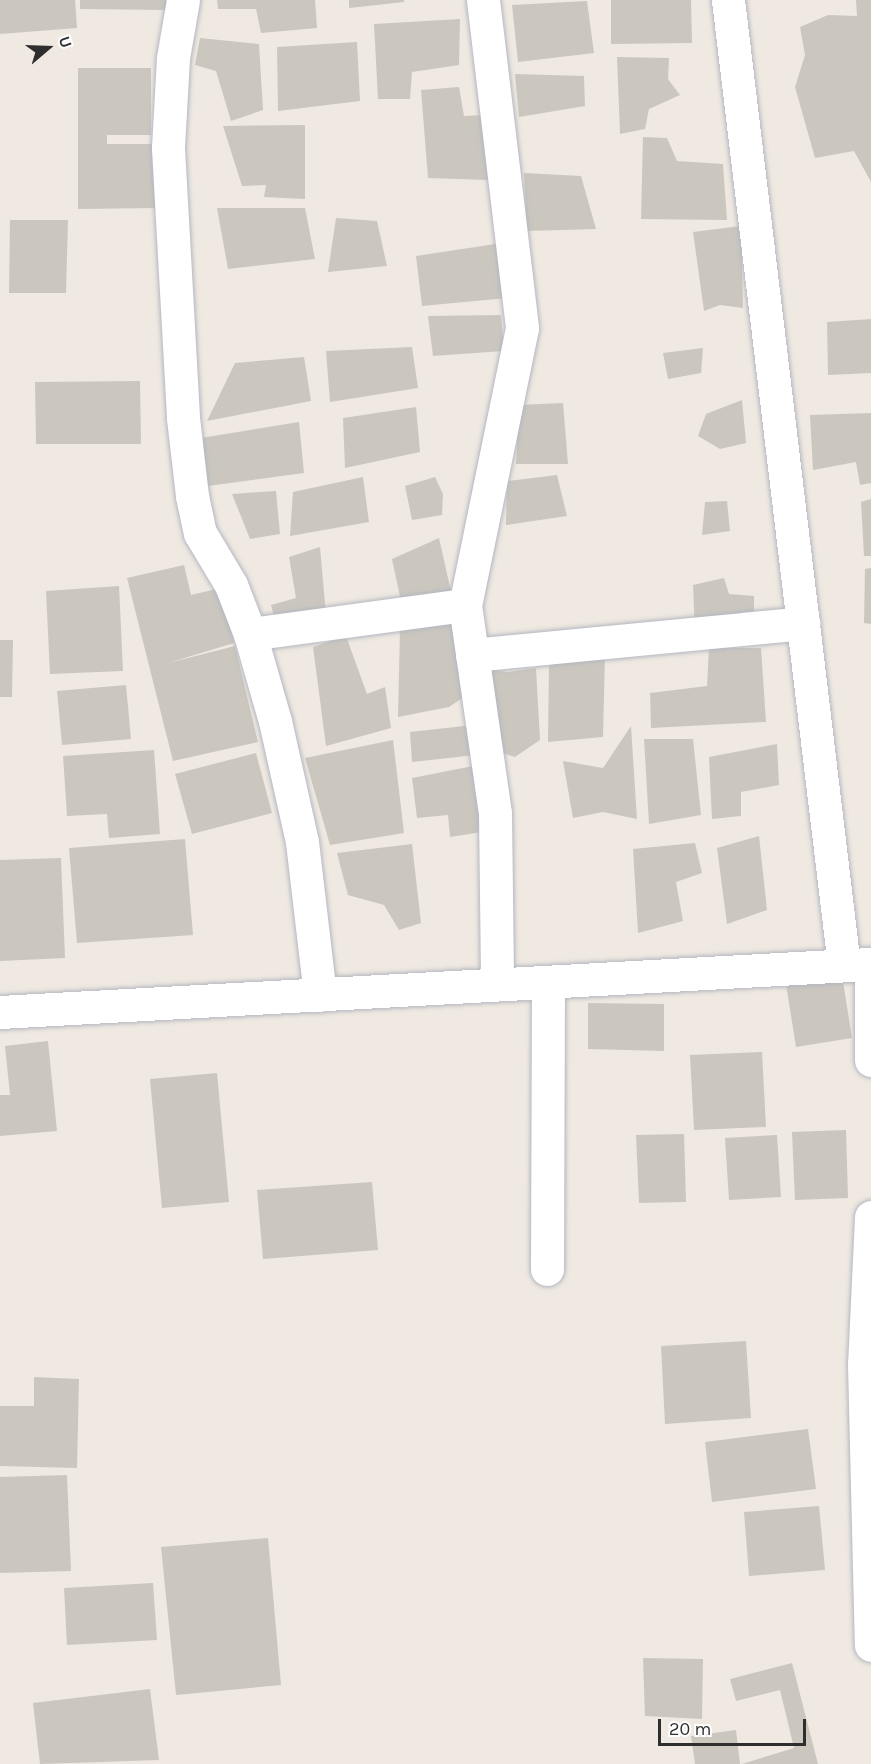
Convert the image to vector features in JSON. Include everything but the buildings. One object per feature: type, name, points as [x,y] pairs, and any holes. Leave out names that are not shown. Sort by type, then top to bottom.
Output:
[{"type":"street","points":[[183,0],[173,58],[168,148],[183,418],[200,533],[231,585],[250,634],[302,842],[320,995]]},
{"type":"street","points":[[483,0],[522,328],[465,605],[495,813],[497,984]]},
{"type":"street","points":[[728,0],[803,623],[862,965],[871,1060]]},
{"type":"street","points":[[250,634],[465,605]]},
{"type":"street","points":[[472,655],[803,623]]},
{"type":"street","points":[[0,1012],[862,965]]},
{"type":"street","points":[[547,1269],[548,982]]},
{"type":"street","points":[[871,1217],[864,1364],[871,1645]]}]
